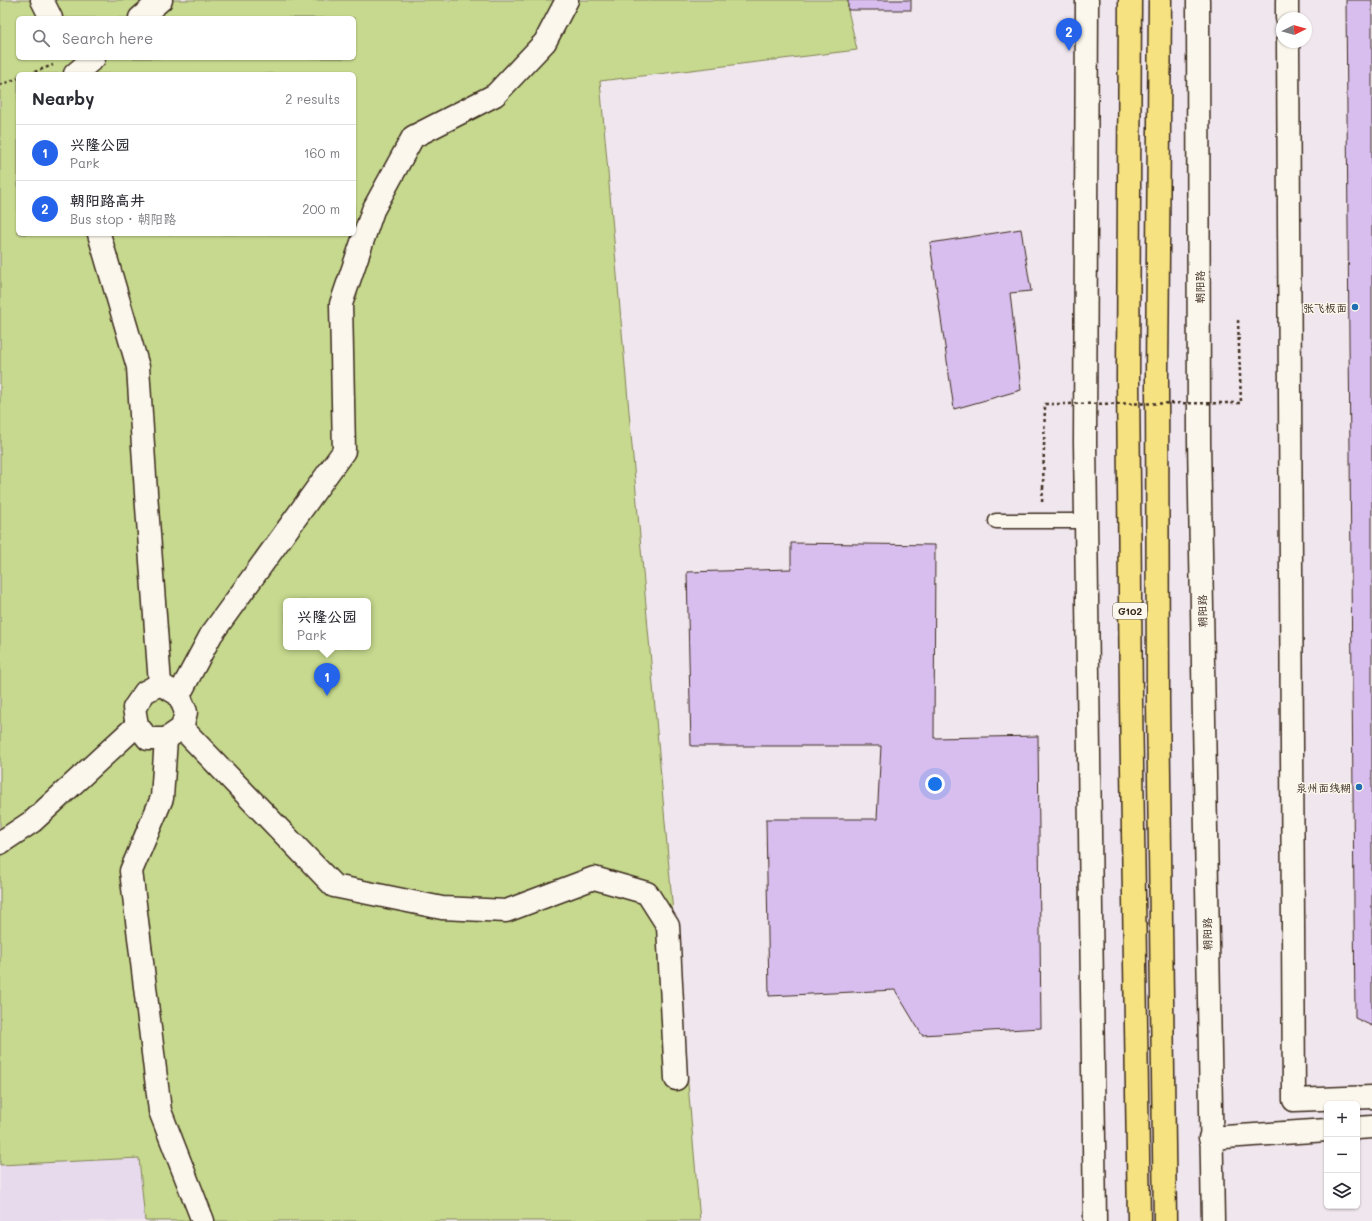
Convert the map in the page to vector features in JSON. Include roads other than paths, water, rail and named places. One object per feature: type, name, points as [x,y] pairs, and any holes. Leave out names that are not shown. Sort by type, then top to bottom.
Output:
[{"type":"highway","name":"G102","points":[[1130,0],[1128,378],[1139,1221]]},
{"type":"highway","name":"G102","points":[[1160,0],[1157,377],[1158,686],[1165,1221]]},
{"type":"street","points":[[42,0],[50,16]]},
{"type":"street","points":[[142,16],[161,0]]},
{"type":"street","points":[[174,734],[148,739],[136,725],[134,708],[145,692],[170,689],[211,635],[344,451],[341,304],[373,210],[413,137],[495,96],[545,42],[567,0]]},
{"type":"street","points":[[1087,0],[1085,442],[1095,1221]]},
{"type":"street","name":"朝阳路","points":[[1198,0],[1199,441],[1210,1138],[1213,1221]]},
{"type":"street","points":[[1287,0],[1288,12]]},
{"type":"street","points":[[1288,48],[1294,1100],[1372,1096]]},
{"type":"street","points":[[71,60],[74,72]]},
{"type":"street","points":[[77,72],[92,60]]},
{"type":"street","points":[[100,236],[138,367],[146,493],[170,689],[186,712],[174,734],[162,798],[131,872],[160,1111],[203,1221]]},
{"type":"street","points":[[0,843],[33,821],[136,725]]},
{"type":"street","points":[[174,734],[334,886],[442,908],[506,911],[594,878],[647,893],[668,926],[676,1079]]},
{"type":"street","points":[[1360,1128],[1372,1127]]},
{"type":"street","points":[[1210,1138],[1324,1130]]},
{"type":"lane","points":[[996,521],[1086,521]]},
{"type":"place","name":"朝阳路高井","points":[[1069,51]]},
{"type":"place","name":"张飞板面","points":[[1355,307]]},
{"type":"place","name":"兴隆公园","points":[[327,696]]},
{"type":"place","name":"泉州面线糊","points":[[1359,787]]}]
